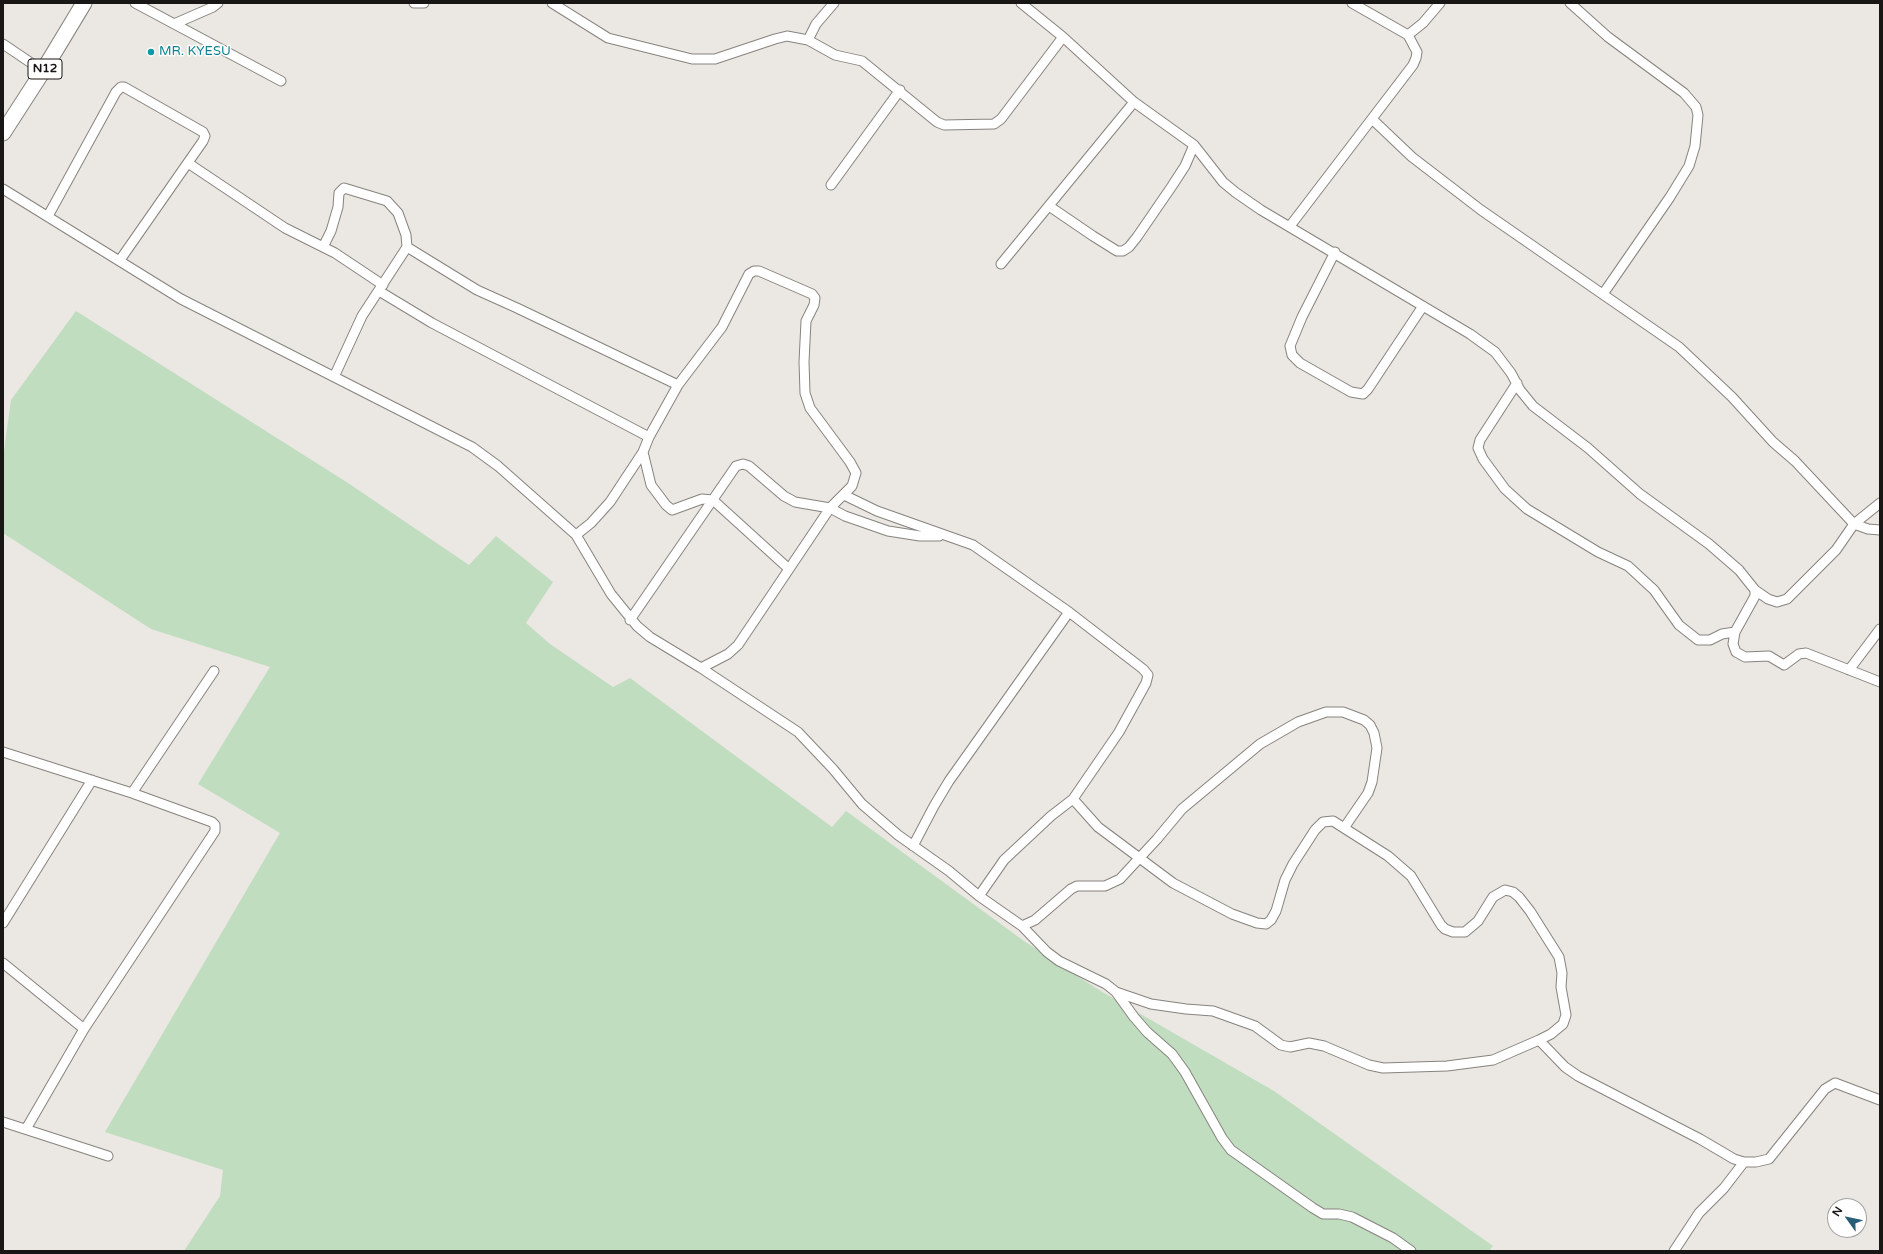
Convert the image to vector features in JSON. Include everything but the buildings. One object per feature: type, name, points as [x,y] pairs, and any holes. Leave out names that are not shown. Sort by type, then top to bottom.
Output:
[{"type":"highway","name":"N12","points":[[3,133],[84,3]]},
{"type":"street","points":[[135,3],[281,81]]},
{"type":"street","points":[[174,24],[213,7],[218,3]]},
{"type":"street","points":[[414,3],[424,3]]},
{"type":"street","points":[[552,3],[608,38],[692,60],[715,59],[776,38],[787,36],[808,40],[835,55],[862,61],[900,90],[937,122],[944,125],[994,124],[1007,112],[1063,37]]},
{"type":"street","points":[[808,40],[816,24],[834,3]]},
{"type":"street","points":[[1021,3],[1063,37],[1134,102],[1194,145],[1223,182],[1261,210],[1335,252],[1470,334],[1495,352],[1504,362],[1517,384],[1533,406],[1588,448],[1640,494],[1709,544],[1739,570],[1755,590],[1768,599],[1777,602],[1787,600],[1839,546],[1854,524],[1880,503]]},
{"type":"street","points":[[1290,226],[1372,119],[1416,58],[1417,52],[1408,35],[1352,3]]},
{"type":"street","points":[[1408,35],[1423,23],[1440,3]]},
{"type":"street","points":[[1570,3],[1608,37],[1684,93],[1696,107],[1698,116],[1695,146],[1689,166],[1670,197],[1603,294]]},
{"type":"street","points":[[3,44],[43,71]]},
{"type":"street","points":[[48,216],[116,92],[121,87],[124,87],[203,132],[205,136],[203,141],[120,260]]},
{"type":"street","points":[[831,185],[900,90]]},
{"type":"street","points":[[1001,264],[1134,102]]},
{"type":"street","points":[[1372,119],[1412,157],[1481,210],[1679,347],[1732,397],[1772,442],[1795,461],[1854,524],[1868,529],[1880,530]]},
{"type":"street","points":[[1048,206],[1117,251],[1123,251],[1129,247],[1137,237],[1172,186],[1185,166],[1194,145]]},
{"type":"street","points":[[188,163],[229,192],[285,228],[335,253],[381,288],[432,322],[648,437]]},
{"type":"street","points":[[323,247],[331,231],[338,207],[339,193],[344,188],[386,202],[394,208],[398,213],[406,235],[407,247],[362,316],[334,377]]},
{"type":"street","points":[[3,189],[181,299],[472,447],[498,466],[576,535],[611,594],[630,620],[650,637],[701,668],[798,732],[833,769],[862,804],[913,846],[949,871],[979,896],[1022,926],[1059,961],[1106,984],[1116,992],[1134,1017],[1172,1054],[1185,1072],[1222,1138],[1231,1150],[1323,1214],[1339,1214],[1352,1217],[1393,1238],[1411,1251]]},
{"type":"street","points":[[407,247],[477,290],[518,308],[678,385]]},
{"type":"street","points":[[1335,252],[1302,317],[1290,346],[1292,355],[1300,363],[1350,392],[1363,394],[1368,389],[1423,306]]},
{"type":"street","points":[[576,535],[591,523],[610,502],[643,452],[648,437],[678,385],[722,327],[749,274],[754,271],[759,271],[812,294],[815,298],[814,305],[806,321],[804,362],[805,393],[810,408],[850,462],[856,473],[852,486],[830,508],[738,645],[728,654],[701,668]]},
{"type":"street","points":[[1517,384],[1480,440],[1478,448],[1483,459],[1506,489],[1527,509],[1598,552],[1628,566],[1654,590],[1679,625],[1698,640],[1710,640],[1722,634],[1734,632]]},
{"type":"street","points":[[643,452],[651,485],[666,505],[672,510],[702,498],[713,500],[789,570]]},
{"type":"street","points":[[630,620],[736,466],[742,464],[750,466],[784,496],[795,502],[830,508],[845,516],[888,531],[920,536],[946,536]]},
{"type":"street","points":[[844,495],[877,511],[973,545],[1069,612],[1143,669],[1148,675],[1146,683],[1118,732],[1073,799],[1051,816],[1004,860],[979,896]]},
{"type":"street","points":[[1755,590],[1755,596],[1734,632],[1733,644],[1736,652],[1745,657],[1769,656],[1784,665],[1799,654],[1806,653],[1880,682]]},
{"type":"street","points":[[913,846],[949,781],[1069,612]]},
{"type":"street","points":[[1849,670],[1880,629]]},
{"type":"street","points":[[132,793],[214,671]]},
{"type":"street","points":[[1022,926],[1035,920],[1071,889],[1077,886],[1105,886],[1120,879],[1182,809],[1260,744],[1298,722],[1326,712],[1343,712],[1364,720],[1370,725],[1374,733],[1377,748],[1372,782],[1368,793],[1344,828]]},
{"type":"street","points":[[3,752],[132,793],[212,822],[215,825],[215,832],[84,1029],[26,1130]]},
{"type":"street","points":[[3,923],[92,780]]},
{"type":"street","points":[[1073,799],[1098,827],[1138,859],[1173,884],[1232,914],[1257,923],[1266,924],[1271,920],[1276,911],[1285,880],[1293,864],[1315,830],[1323,822],[1333,821],[1388,856],[1411,876],[1440,925],[1453,932],[1465,932],[1472,928],[1493,897],[1505,890],[1512,892],[1519,897],[1530,911],[1559,957],[1562,973],[1561,987],[1566,1015],[1563,1024],[1540,1040],[1493,1060],[1447,1066],[1383,1068],[1369,1065],[1324,1046],[1309,1043],[1290,1047],[1282,1045],[1255,1026],[1213,1010],[1186,1009],[1151,1004],[1116,992]]},
{"type":"street","points":[[3,964],[84,1029]]},
{"type":"street","points":[[1540,1040],[1565,1067],[1578,1076],[1700,1139],[1734,1159],[1744,1162],[1756,1162],[1769,1159],[1825,1089],[1835,1083],[1880,1100]]},
{"type":"street","points":[[3,1122],[108,1156]]},
{"type":"street","points":[[1674,1251],[1699,1213],[1724,1188],[1744,1162]]},
{"type":"green space","points":[[76,311],[348,483],[469,565],[496,536],[553,582],[526,623],[550,644],[613,687],[630,678],[832,827],[846,811],[1024,941],[1099,990],[1274,1091],[1493,1246],[1489,1251],[184,1251],[220,1196],[223,1170],[105,1132],[280,833],[198,784],[270,667],[151,629],[3,533],[3,458],[11,400]]},
{"type":"place","name":"MR. KYESU","points":[[151,52]]}]
